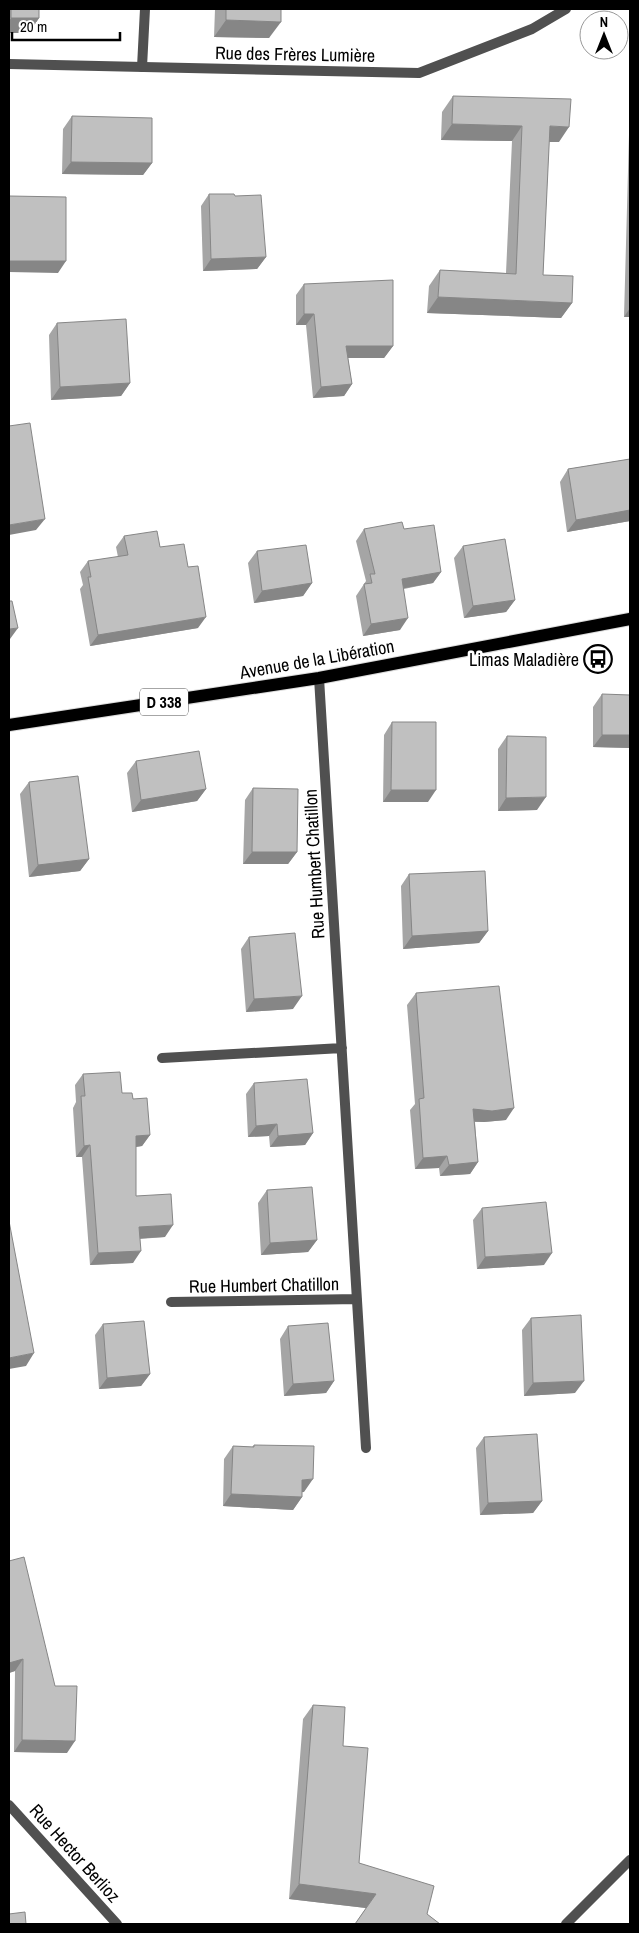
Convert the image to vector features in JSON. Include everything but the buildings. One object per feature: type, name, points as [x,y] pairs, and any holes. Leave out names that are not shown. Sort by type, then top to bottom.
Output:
[{"type":"main road","name":"Avenue de la Libération","points":[[9,726],[319,678],[630,619]]},
{"type":"street","points":[[142,66],[145,9]]},
{"type":"street","name":"Rue des Frères Lumière","points":[[9,64],[419,73],[532,29],[566,9]]},
{"type":"street","name":"Rue Humbert Chatillon","points":[[319,678],[366,1448]]},
{"type":"street","points":[[162,1058],[342,1048]]},
{"type":"street","name":"Rue Humbert Chatillon","points":[[171,1302],[357,1299]]},
{"type":"street","name":"Rue Hector Berlioz","points":[[9,1804],[117,1924]]},
{"type":"street","points":[[566,1924],[630,1860]]},
{"type":"place","name":"Limas Maladière","points":[[598,659]]}]
